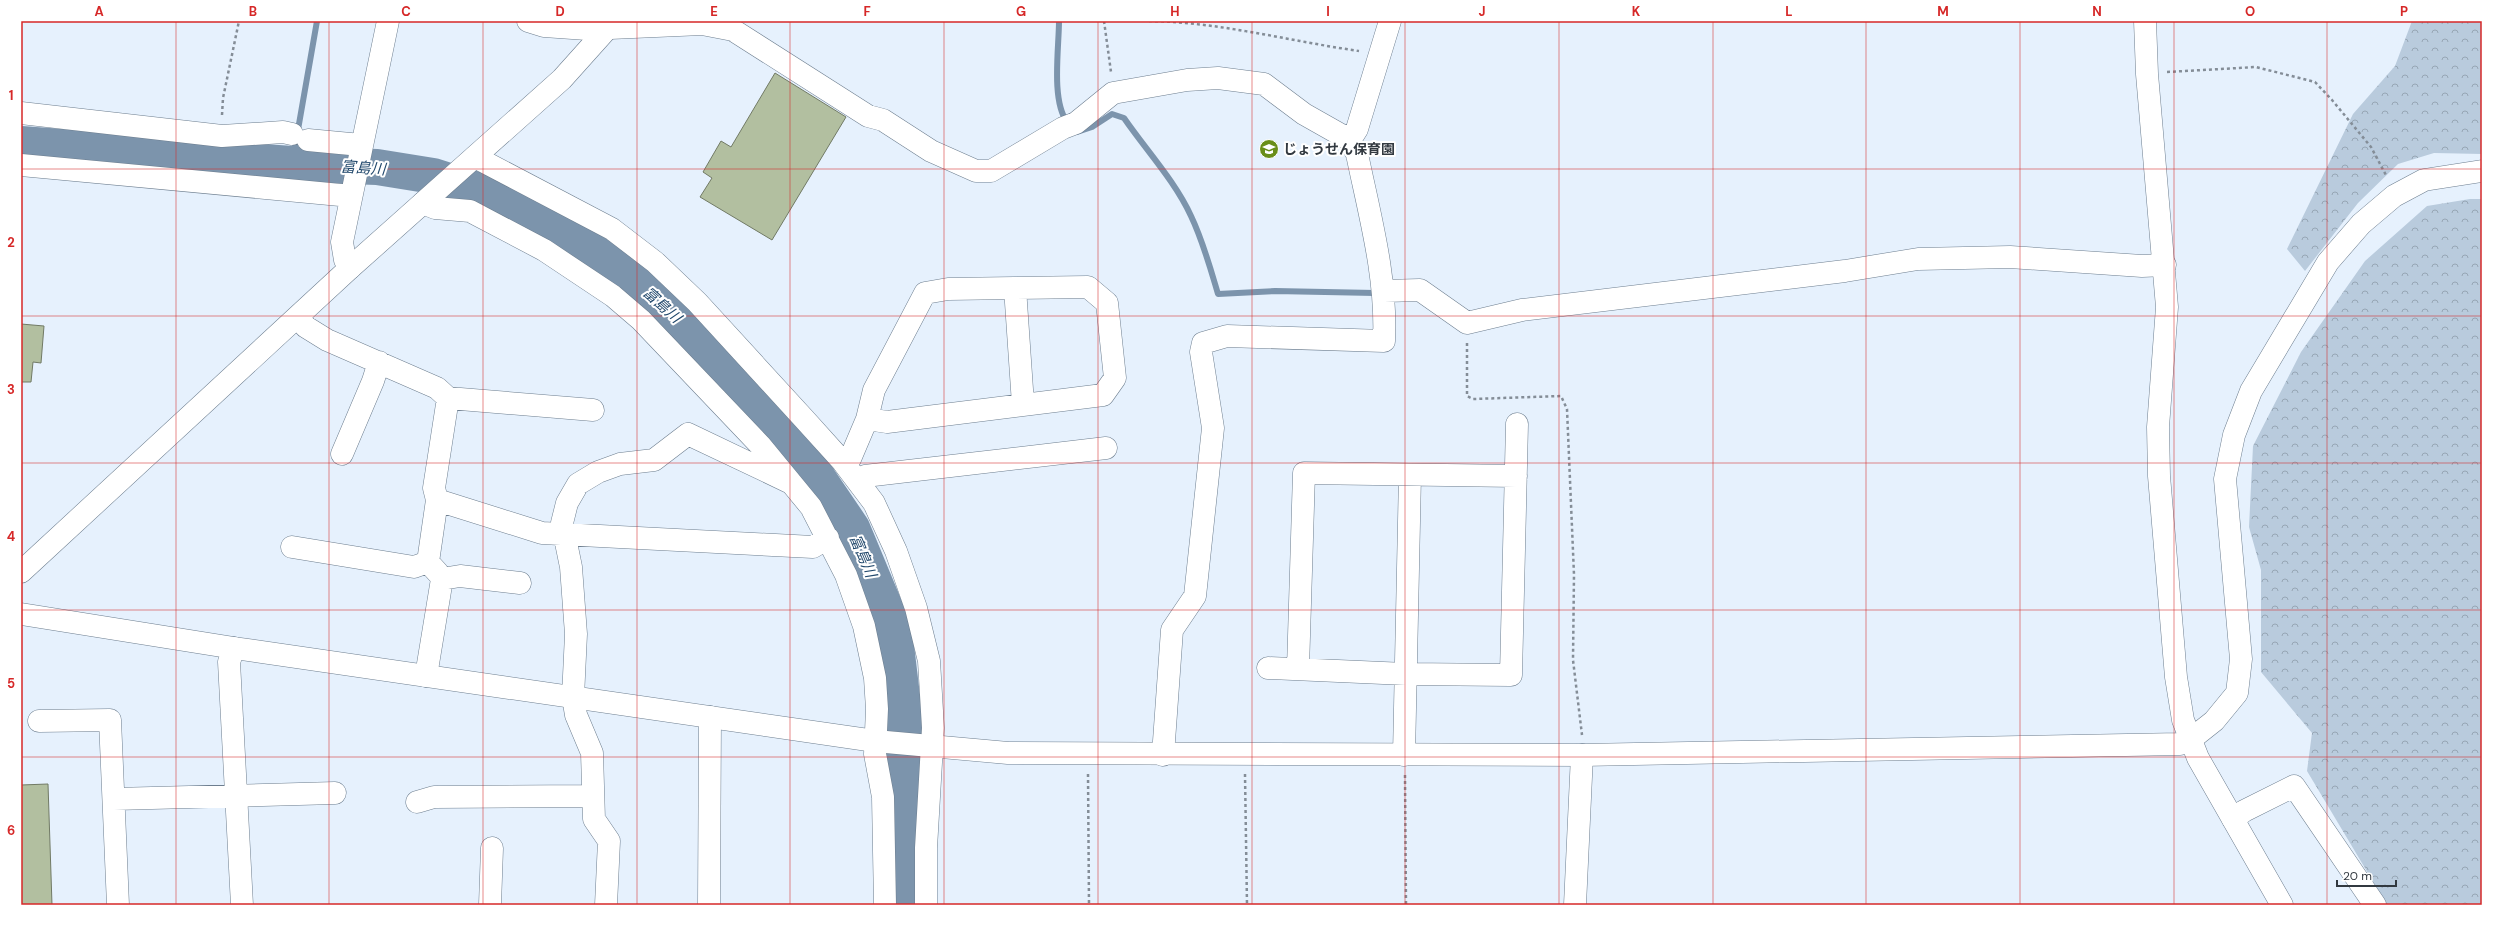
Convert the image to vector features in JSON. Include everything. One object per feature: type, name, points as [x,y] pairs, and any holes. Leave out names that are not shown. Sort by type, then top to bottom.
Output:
[{"type":"street","points":[[350,268],[344,260],[342,242],[388,21]]},
{"type":"street","points":[[528,21],[544,26],[702,24],[733,30],[868,116],[883,120],[931,151],[976,170],[991,171],[1084,117],[1113,93],[1188,80],[1210,79],[1264,84],[1304,114],[1350,140],[1357,154],[1384,291],[1384,341],[1227,336],[1203,343],[1201,352],[1213,428],[1195,596],[1172,630],[1163,755]]},
{"type":"street","points":[[1350,140],[1357,129],[1390,21]]},
{"type":"street","points":[[2145,21],[2147,74],[2165,265],[2167,307],[2158,427],[2159,476],[2176,677],[2183,720],[2190,740],[2282,905]]},
{"type":"street","points":[[21,572],[298,318],[350,268],[562,79],[611,25]]},
{"type":"street","points":[[21,113],[222,136],[283,132],[300,137],[361,147]]},
{"type":"street","points":[[470,162],[612,229],[655,262],[697,302],[843,462],[874,503],[896,551],[916,608],[929,661],[926,905]]},
{"type":"street","points":[[21,165],[352,192]]},
{"type":"street","points":[[21,614],[234,648],[880,741],[1008,753],[1163,755],[1582,755],[2180,744],[2190,740],[2214,721],[2229,704],[2236,693],[2240,676],[2240,652],[2225,479],[2234,435],[2251,391],[2328,262],[2361,224],[2394,196],[2424,180],[2482,171]]},
{"type":"street","points":[[427,200],[435,208],[470,211],[544,250],[613,296],[641,320],[685,365],[792,482],[811,507],[846,575],[864,626],[875,678],[883,797],[885,905]]},
{"type":"street","points":[[1384,291],[1420,290],[1467,323],[1522,310],[1845,271],[1918,259],[2010,257],[2142,266],[2165,265]]},
{"type":"street","points":[[843,462],[850,459],[867,419],[874,390],[925,293],[948,289],[1088,287],[1107,303],[1115,378],[1102,395],[887,422],[867,419]]},
{"type":"street","points":[[1015,288],[1023,404]]},
{"type":"street","points":[[298,318],[306,327],[328,340],[438,388],[448,398],[593,410]]},
{"type":"street","points":[[342,454],[373,382],[379,362]]},
{"type":"street","points":[[426,676],[442,579],[428,562],[437,500],[434,488],[448,398]]},
{"type":"street","points":[[1268,668],[1406,674],[1511,674],[1518,424]]},
{"type":"street","points":[[606,905],[609,841],[594,819],[592,753],[576,715],[573,697],[576,634],[570,567],[562,523],[567,504],[578,484],[598,472],[620,464],[654,460],[688,434],[696,436],[785,482],[792,482]]},
{"type":"street","points":[[857,480],[865,476],[1106,448]]},
{"type":"street","points":[[1298,669],[1304,473],[1516,476]]},
{"type":"street","points":[[1404,755],[1410,475]]},
{"type":"street","points":[[437,500],[542,533],[813,547],[828,538]]},
{"type":"street","points":[[292,547],[414,567],[428,562]]},
{"type":"street","points":[[442,579],[460,576],[520,583]]},
{"type":"street","points":[[234,648],[229,662],[242,905]]},
{"type":"street","points":[[709,905],[710,717]]},
{"type":"street","points":[[40,721],[110,720],[118,905]]},
{"type":"street","points":[[1575,905],[1582,755]]},
{"type":"street","points":[[2233,819],[2244,811],[2294,786],[2375,905]]},
{"type":"street","points":[[114,799],[335,793]]},
{"type":"street","points":[[417,802],[434,798],[593,796]]},
{"type":"street","points":[[490,905],[492,848]]},
{"type":"path","points":[[222,136],[223,98],[239,21]]},
{"type":"path","points":[[1104,21],[1113,93]]},
{"type":"path","points":[[1149,21],[1182,22],[1217,26],[1307,44],[1379,54]]},
{"type":"path","points":[[2147,74],[2256,67],[2315,82],[2371,147],[2386,173],[2394,196]]},
{"type":"path","points":[[1467,323],[1467,396],[1473,399],[1561,396],[1567,409],[1574,575],[1573,660],[1578,721],[1583,742],[1582,755]]},
{"type":"path","points":[[1088,754],[1089,905]]},
{"type":"path","points":[[1245,754],[1247,905]]},
{"type":"path","points":[[1404,755],[1406,905]]},
{"type":"green space","points":[[2412,21],[2482,21],[2482,154],[2434,153],[2398,164],[2358,203],[2305,271],[2287,249],[2353,114],[2395,66]]},
{"type":"green space","points":[[2470,199],[2482,199],[2482,905],[2387,905],[2307,771],[2312,733],[2261,672],[2261,570],[2249,527],[2253,446],[2301,352],[2365,261],[2427,206]]},
{"type":"building","points":[[775,73],[846,117],[772,240],[700,197],[712,178],[703,172],[721,141],[731,147]]},
{"type":"building","points":[[21,324],[44,326],[41,363],[33,362],[31,382],[21,382]]},
{"type":"building","points":[[48,784],[52,905],[21,905],[21,785]]},
{"type":"waterway","points":[[292,164],[317,21]]},
{"type":"waterway","points":[[1059,21],[1057,87],[1062,112],[1067,122]]},
{"type":"waterway","points":[[1077,132],[1092,127],[1112,114],[1124,118],[1169,178],[1184,203],[1203,245],[1218,294],[1275,291],[1375,293]]},
{"type":"waterway","name":"富島川","points":[[21,144],[292,164],[377,167],[433,176],[499,197],[609,261],[667,306],[812,469],[852,528],[894,629],[904,713],[903,905]]},
{"type":"place","name":"じょうせん保育園","points":[[1269,149]]}]
